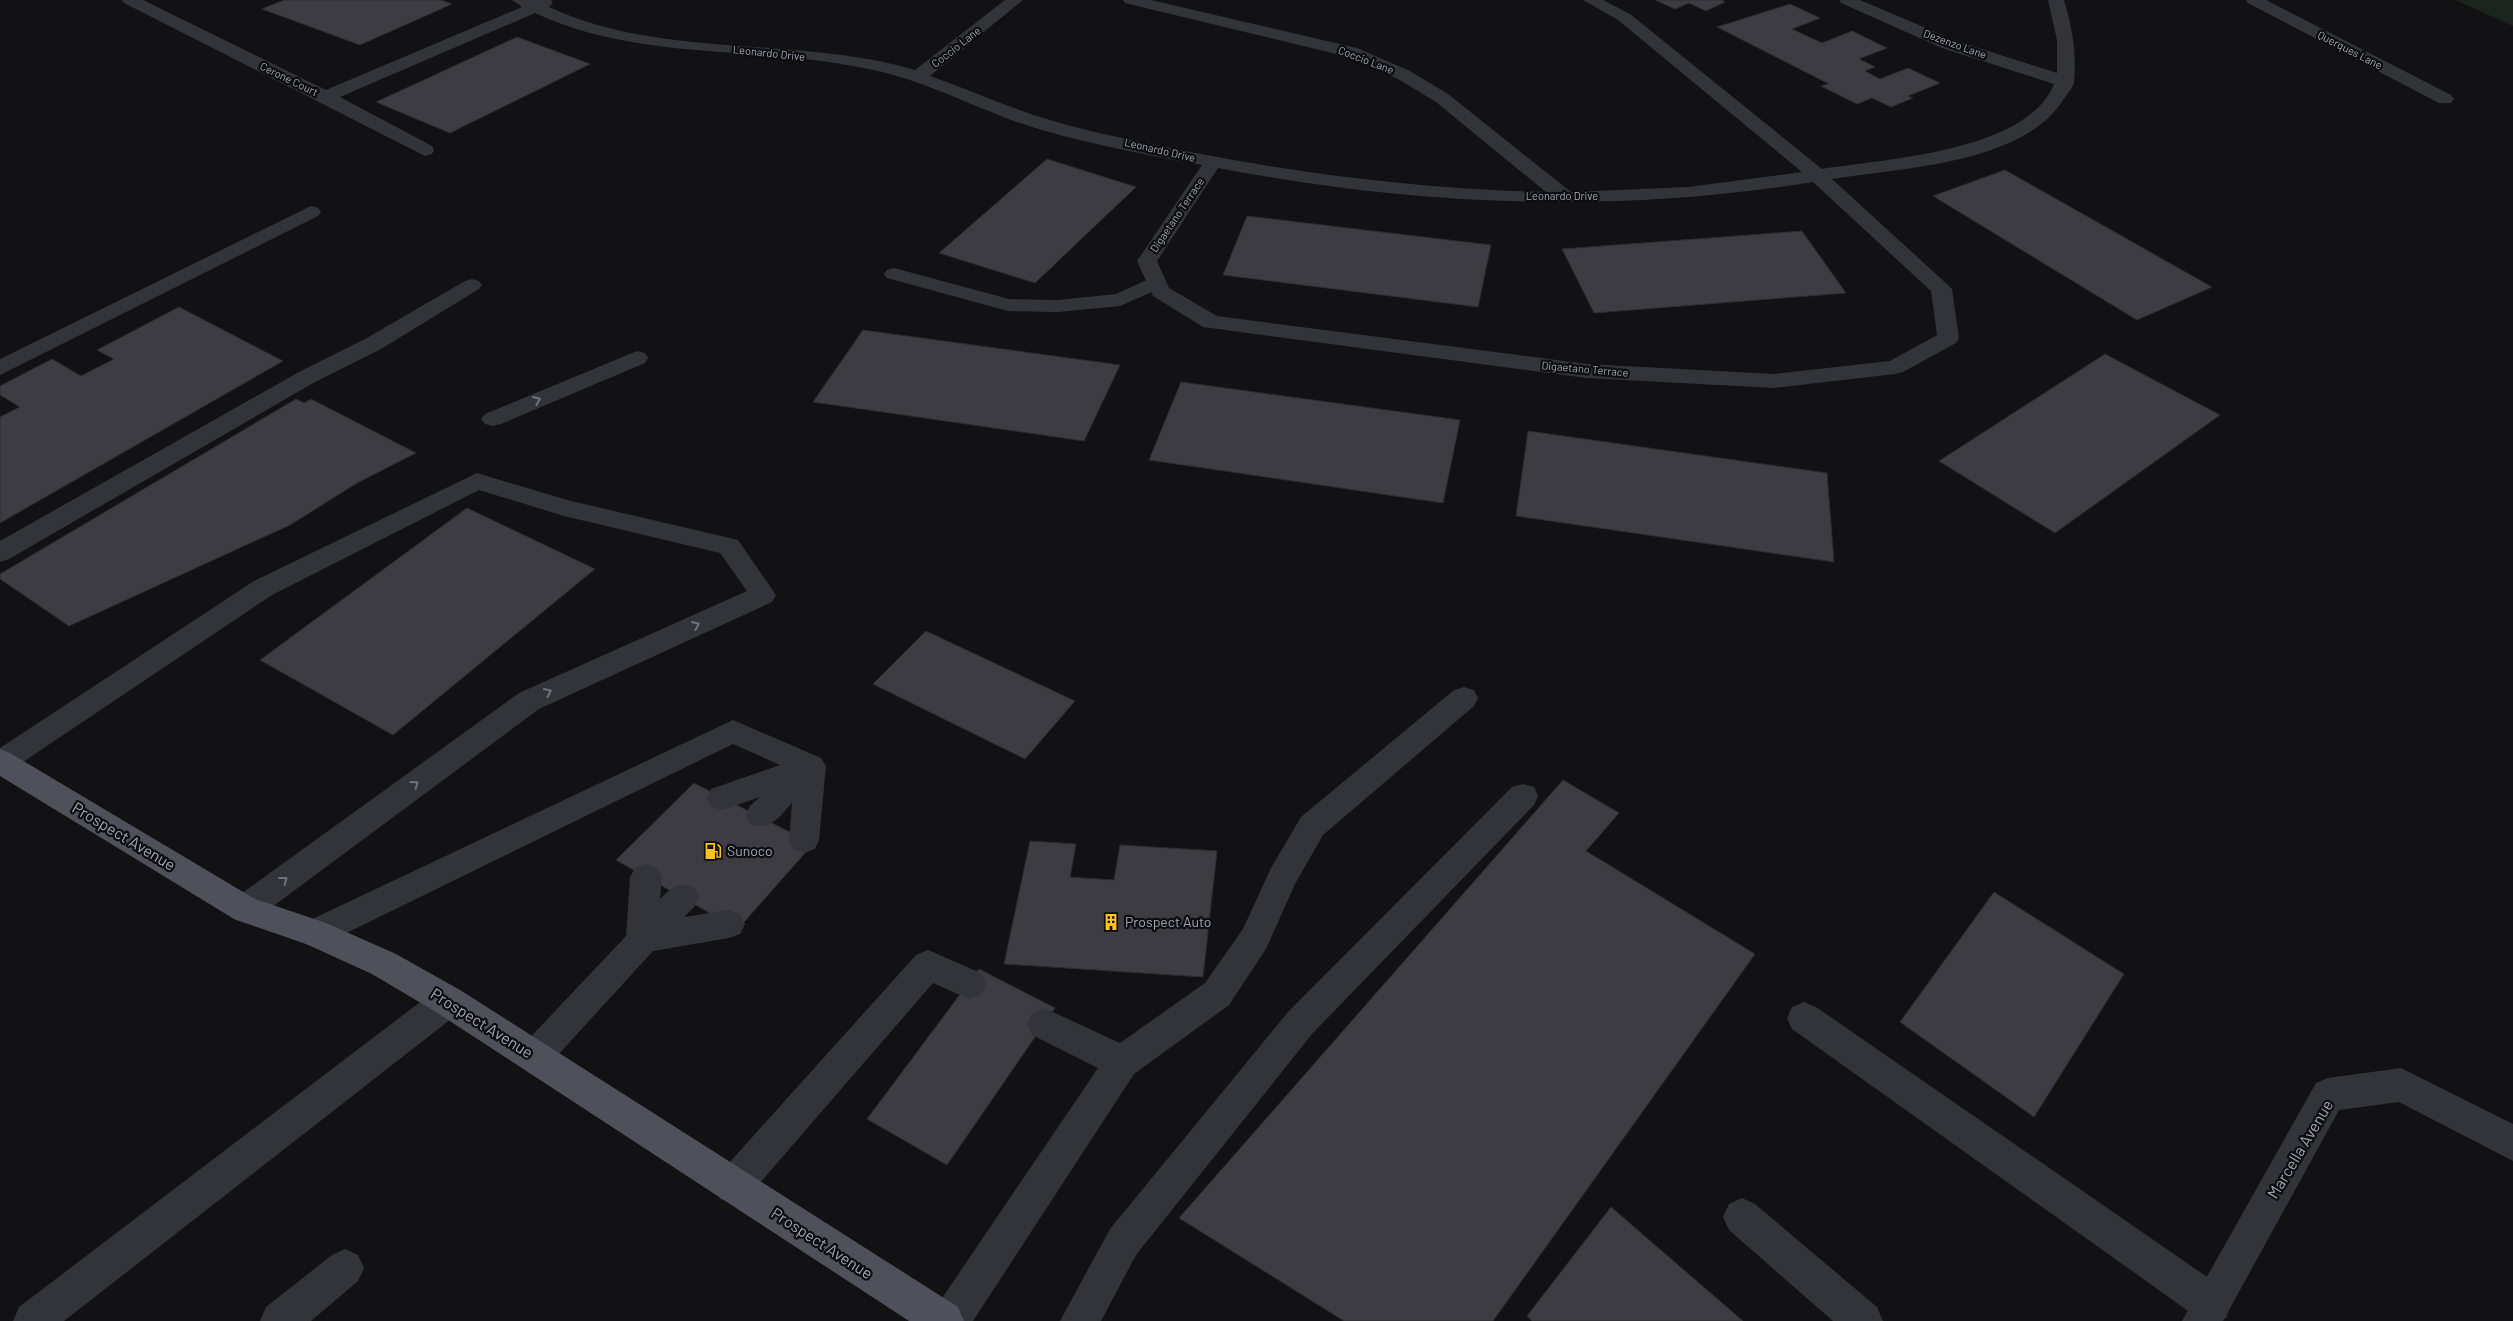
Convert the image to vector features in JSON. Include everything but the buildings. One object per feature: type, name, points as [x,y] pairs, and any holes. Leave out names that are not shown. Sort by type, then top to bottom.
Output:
[{"type":"main road","name":"Prospect Avenue","points":[[0,761],[245,909],[315,933],[384,964],[448,1001],[944,1321]]},
{"type":"street","name":"Cerone Court","points":[[130,0],[326,97],[527,4],[552,0]]},
{"type":"street","name":"Coccio Lane","points":[[920,76],[1015,0]]},
{"type":"street","name":"Coccio Lane","points":[[1131,0],[1351,52],[1404,75],[1442,98],[1565,197]]},
{"type":"street","points":[[1591,0],[1624,17],[1817,175]]},
{"type":"street","name":"Dezenzo Lane","points":[[1847,0],[1948,44],[2066,82]]},
{"type":"street","name":"Leonardo Drive","points":[[527,4],[599,31],[645,40],[865,63],[920,76],[1043,124],[1213,162],[1318,180],[1452,195],[1565,197],[1689,193],[1938,156],[1990,143],[2025,127],[2051,107],[2066,82],[2068,47],[2056,0]]},
{"type":"street","name":"Querques Lane","points":[[2254,0],[2445,99]]},
{"type":"street","points":[[326,97],[425,150]]},
{"type":"street","name":"Digaetano Terrace","points":[[1213,162],[1147,261],[1160,292],[1211,322],[1587,371],[1774,382],[1895,367],[1948,338],[1941,289],[1817,175]]},
{"type":"street","points":[[0,368],[311,212]]},
{"type":"street","points":[[894,274],[1008,305],[1058,306],[1120,300],[1156,283]]},
{"type":"street","points":[[0,553],[307,377],[373,344],[472,285]]},
{"type":"street","points":[[493,419],[636,358]]},
{"type":"street","points":[[0,761],[263,588],[477,481],[564,508],[729,546],[763,595],[529,701],[245,909]]},
{"type":"street","points":[[950,1321],[1122,1062],[1217,994],[1255,939],[1282,878],[1312,826],[1464,698]]},
{"type":"street","points":[[315,933],[733,731],[811,766]]},
{"type":"street","points":[[722,798],[811,766]]},
{"type":"street","points":[[761,815],[811,766]]},
{"type":"street","points":[[804,840],[811,766]]},
{"type":"street","points":[[1080,1321],[1123,1242],[1300,1023],[1523,796]]},
{"type":"street","points":[[642,939],[646,877]]},
{"type":"street","points":[[536,1056],[642,939],[683,897]]},
{"type":"street","points":[[642,939],[729,924]]},
{"type":"street","points":[[733,1186],[928,965],[969,984]]},
{"type":"street","points":[[34,1321],[448,1001]]},
{"type":"street","points":[[1804,1018],[2207,1312]]},
{"type":"street","points":[[1044,1024],[1122,1062]]},
{"type":"street","name":"Marcella Avenue","points":[[2207,1312],[2328,1095],[2401,1085],[2513,1143]]},
{"type":"street","points":[[1742,1217],[1863,1321]]},
{"type":"street","points":[[280,1321],[345,1268]]},
{"type":"shaded area","points":[[2455,0],[2513,0],[2513,26]]},
{"type":"place","name":"Sunoco","points":[[713,851]]},
{"type":"place","name":"Prospect Auto","points":[[1111,922]]}]
